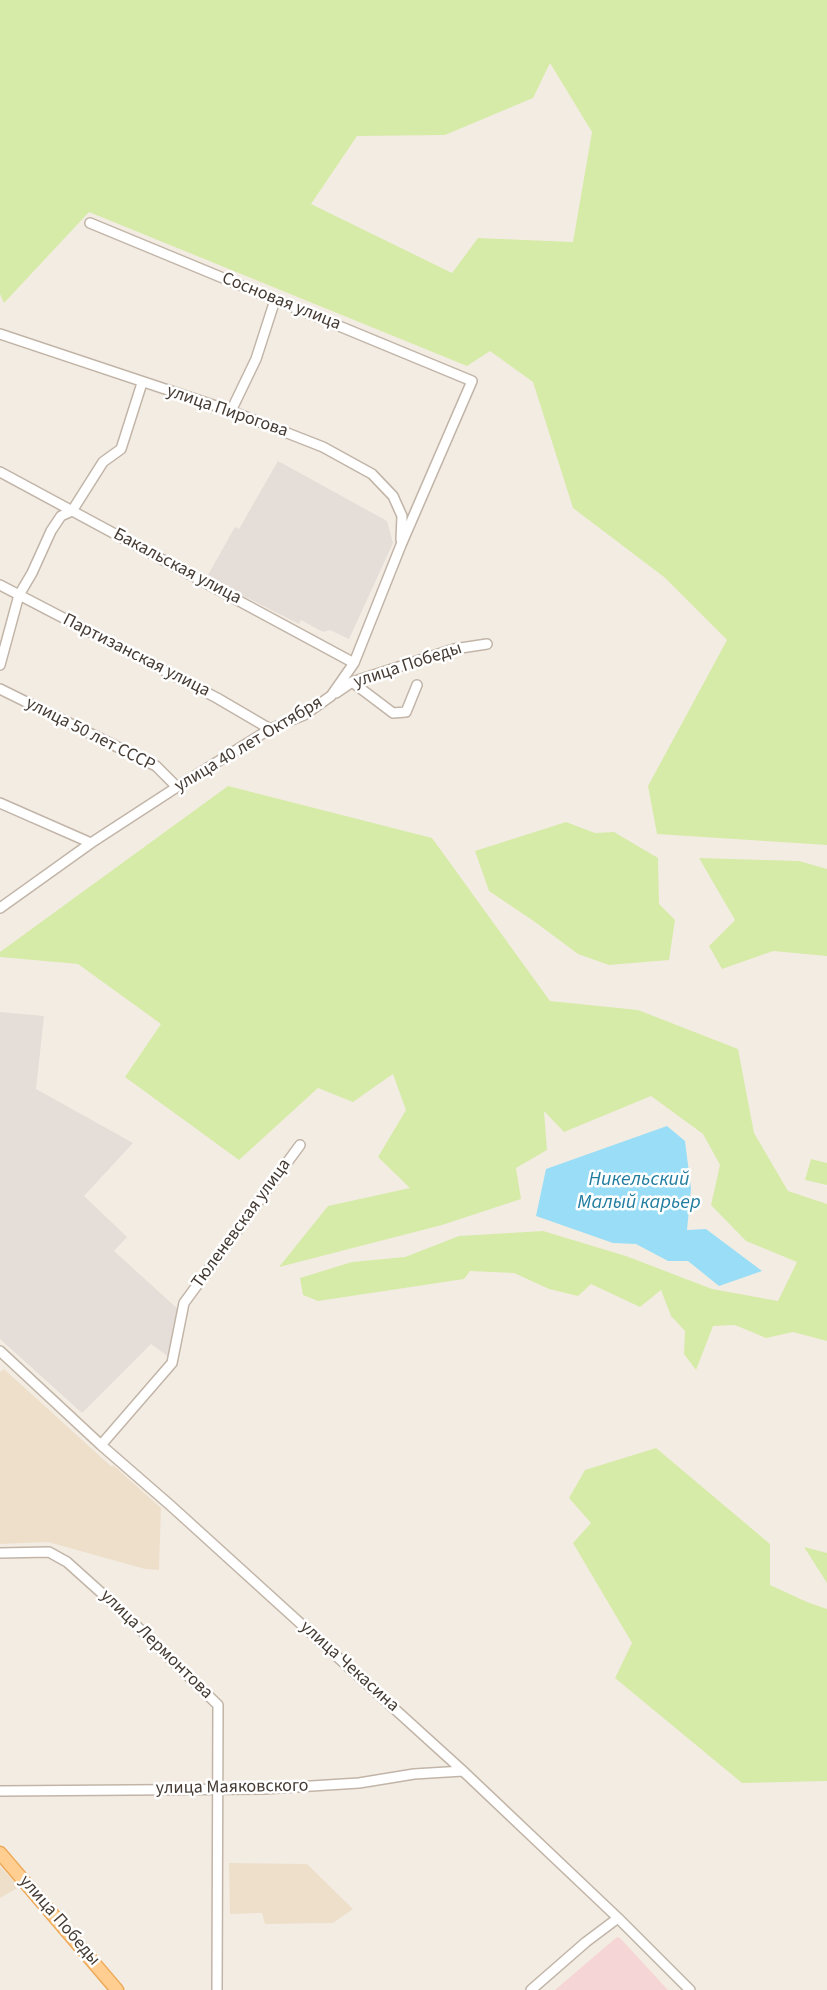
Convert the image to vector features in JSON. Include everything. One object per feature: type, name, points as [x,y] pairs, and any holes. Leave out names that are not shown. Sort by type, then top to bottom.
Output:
[{"type":"main road","name":"улица Победы","points":[[0,1853],[117,1990]]},
{"type":"street","name":"Сосновая улица","points":[[90,223],[472,381]]},
{"type":"street","points":[[231,411],[256,359],[275,300]]},
{"type":"street","name":"улица Пирогова","points":[[3,334],[142,383],[231,411],[323,447],[372,474],[393,496],[402,516],[401,545]]},
{"type":"street","name":"улица 40 лет Октября","points":[[0,908],[91,843],[177,787],[270,729],[304,715],[332,696],[354,663],[401,545],[472,381]]},
{"type":"street","points":[[0,665],[14,606],[51,531],[62,516],[72,511],[103,462],[121,449],[142,383]]},
{"type":"street","name":"Бакальская улица","points":[[0,472],[354,663]]},
{"type":"street","name":"Партизанская улица","points":[[0,585],[217,698],[270,729]]},
{"type":"street","name":"улица Победы","points":[[332,696],[352,682],[453,649],[487,644]]},
{"type":"street","points":[[352,682],[393,713],[406,712],[417,685]]},
{"type":"street","name":"улица 50 лет СССР","points":[[0,689],[156,766],[177,787]]},
{"type":"street","points":[[0,803],[91,843]]},
{"type":"street","name":"Тюленевская улица","points":[[101,1445],[172,1363],[184,1303],[300,1145]]},
{"type":"street","name":"улица Чекасина","points":[[0,1351],[101,1445],[163,1498],[464,1771],[690,1990]]},
{"type":"street","name":"улица Лермонтова","points":[[0,1553],[49,1552],[67,1562],[218,1705],[217,1990]]},
{"type":"street","name":"улица Маяковского","points":[[0,1791],[264,1789],[359,1783],[414,1774],[464,1771]]},
{"type":"street","points":[[531,1990],[586,1942],[618,1918]]},
{"type":"shaded area","points":[[278,461],[387,521],[393,543],[349,639],[330,630],[323,632],[301,620],[299,624],[208,575],[235,527],[239,529]]},
{"type":"shaded area","points":[[0,1012],[44,1016],[36,1089],[133,1143],[84,1196],[127,1237],[114,1251],[180,1311],[169,1357],[151,1344],[82,1413],[0,1339]]},
{"type":"shaded area","points":[[4,1369],[161,1508],[159,1570],[145,1569],[48,1542],[0,1544],[0,1372]]},
{"type":"shaded area","points":[[229,1863],[307,1864],[353,1909],[333,1923],[265,1924],[262,1913],[230,1914]]},
{"type":"shaded area","points":[[0,1866],[19,1887],[0,1898]]},
{"type":"shaded area","points":[[617,1937],[668,1990],[555,1990]]},
{"type":"green space","points":[[0,0],[827,0],[827,845],[657,834],[648,786],[727,640],[664,577],[573,508],[533,382],[490,351],[467,366],[89,212],[4,303],[0,294]],"holes":[[[550,63],[592,132],[573,242],[478,238],[452,273],[311,204],[357,136],[445,135],[533,98]]]},
{"type":"green space","points":[[228,786],[432,838],[550,1001],[638,1010],[738,1049],[754,1133],[788,1191],[827,1204],[827,1341],[793,1332],[766,1338],[735,1325],[713,1326],[696,1370],[684,1354],[685,1331],[671,1316],[661,1290],[640,1307],[591,1284],[578,1296],[549,1289],[514,1273],[470,1271],[464,1279],[318,1301],[303,1295],[300,1278],[352,1262],[405,1257],[459,1236],[543,1231],[626,1256],[712,1289],[778,1301],[797,1262],[746,1241],[711,1205],[720,1165],[703,1134],[651,1096],[564,1132],[544,1111],[547,1150],[516,1168],[521,1199],[442,1225],[279,1267],[328,1206],[410,1188],[378,1157],[406,1110],[393,1074],[353,1102],[318,1088],[239,1160],[125,1077],[161,1024],[78,964],[0,957],[0,952]]},
{"type":"green space","points":[[566,822],[595,833],[614,832],[658,858],[659,904],[675,920],[669,960],[609,965],[578,954],[489,891],[475,851]]},
{"type":"green space","points":[[699,858],[799,861],[827,869],[827,956],[773,951],[722,969],[709,946],[735,920]]},
{"type":"green space","points":[[811,1159],[827,1163],[827,1185],[805,1180]]},
{"type":"green space","points":[[656,1448],[770,1544],[770,1585],[827,1609],[827,1781],[742,1783],[615,1678],[632,1643],[573,1543],[591,1523],[569,1498],[585,1470]]},
{"type":"green space","points":[[804,1547],[827,1553],[827,1583]]},
{"type":"water","name":"Никельский Малый карьер","points":[[667,1126],[685,1141],[691,1189],[687,1230],[706,1229],[762,1271],[719,1286],[688,1261],[668,1261],[636,1244],[613,1243],[536,1216],[546,1169]]}]
